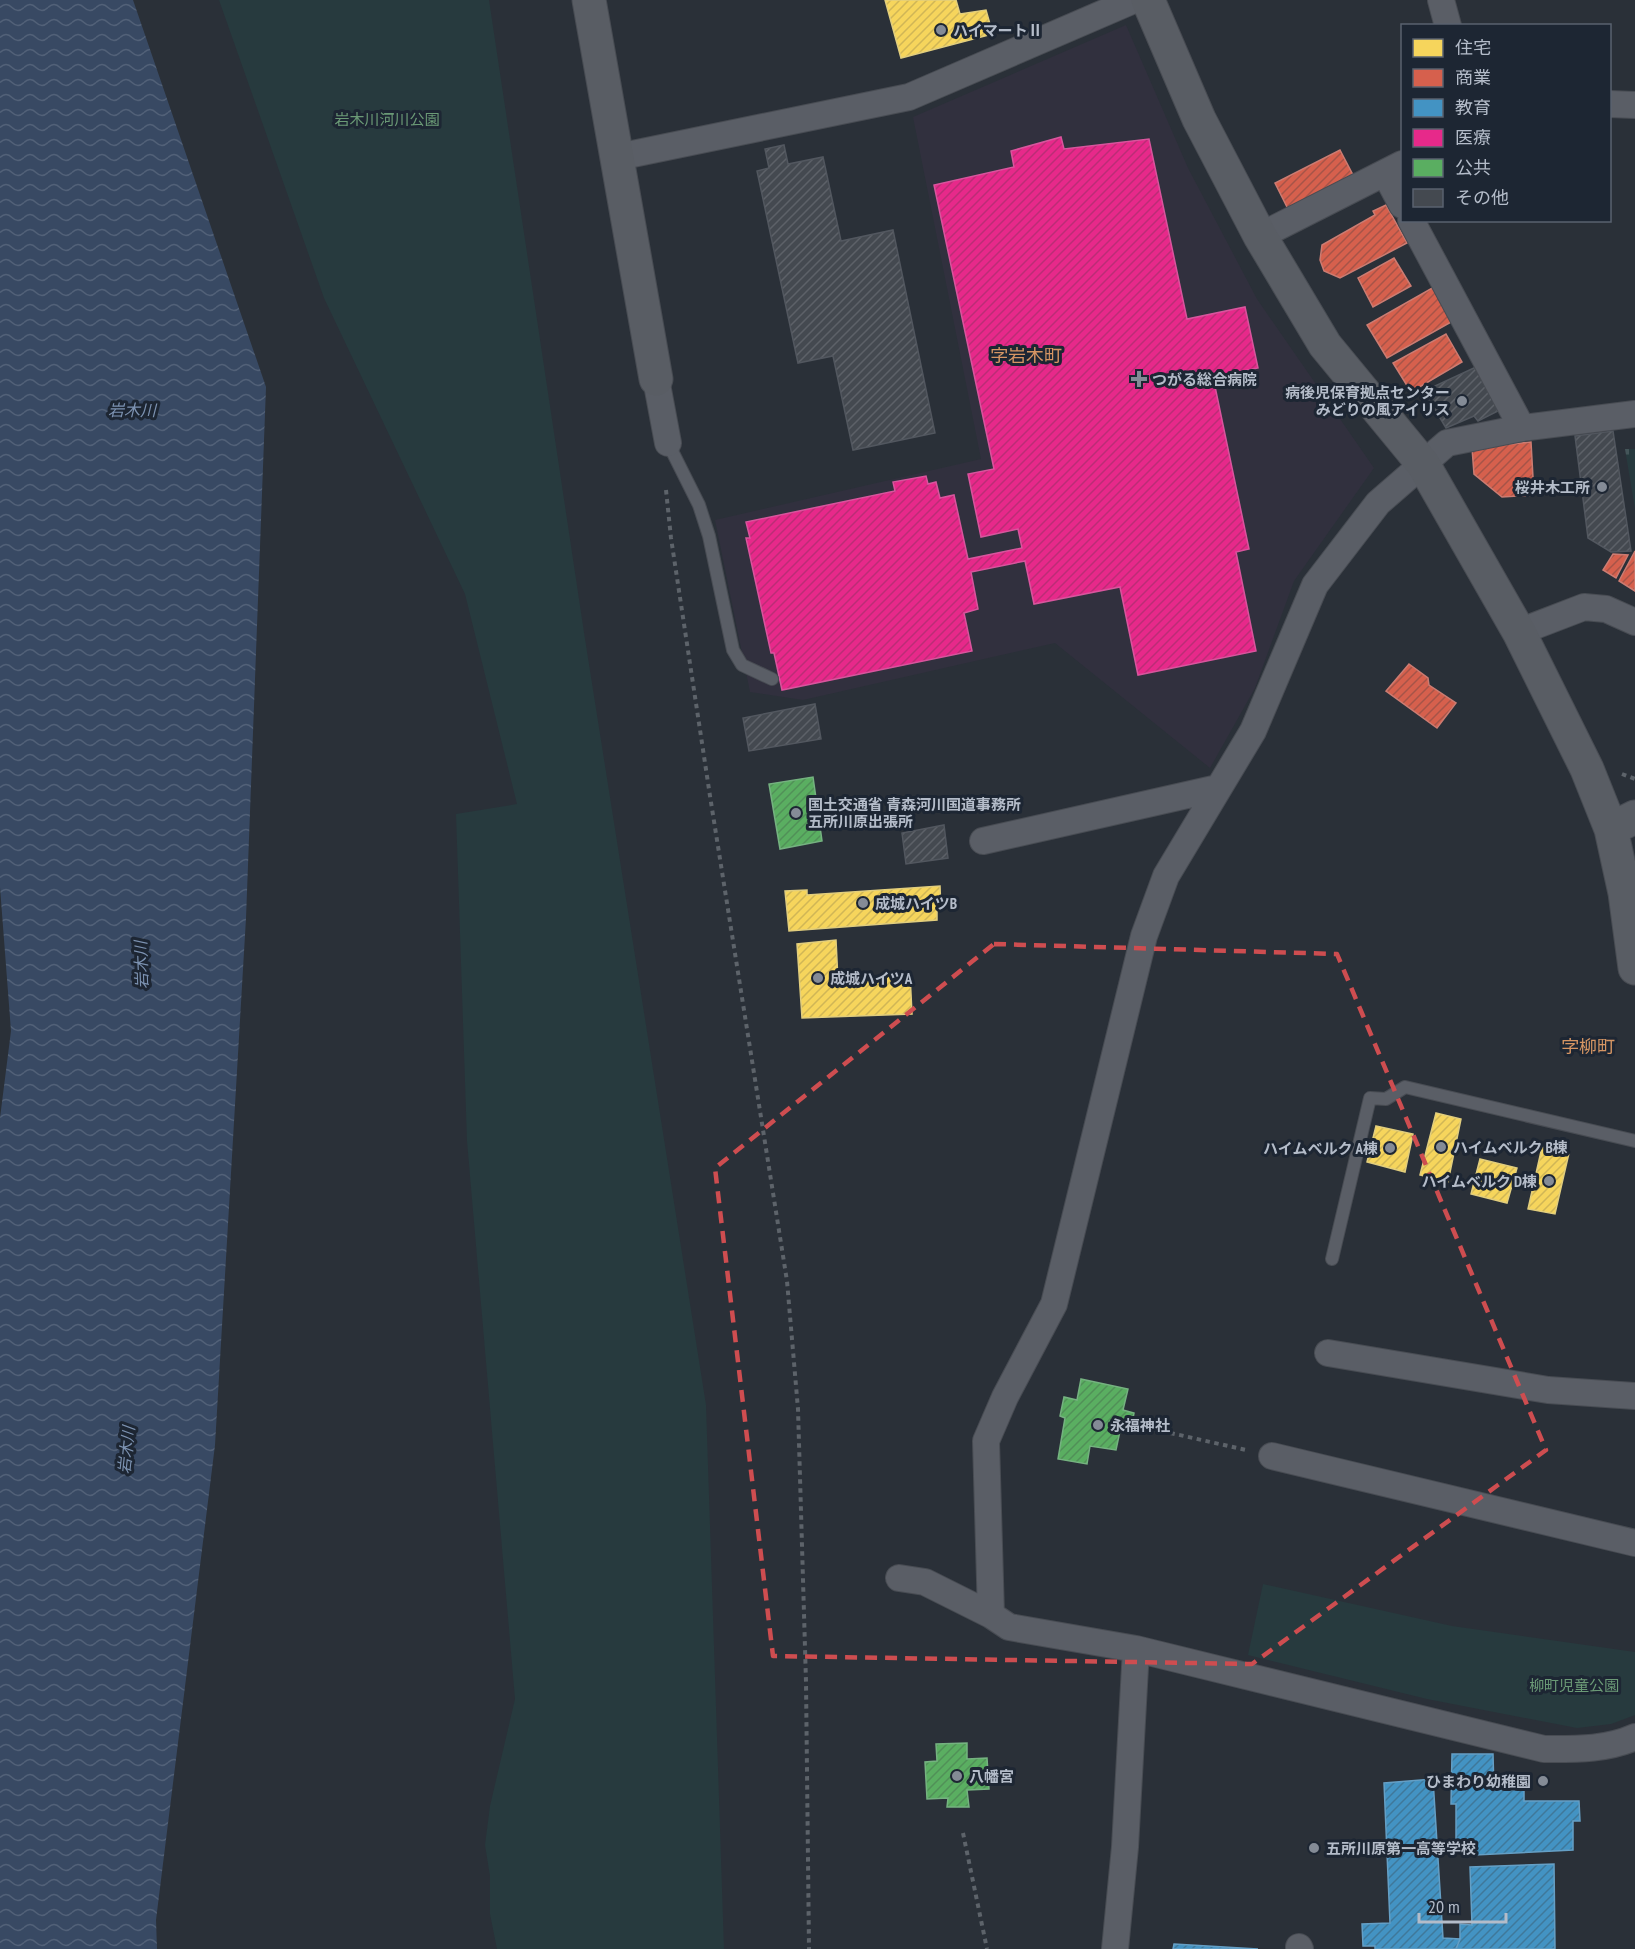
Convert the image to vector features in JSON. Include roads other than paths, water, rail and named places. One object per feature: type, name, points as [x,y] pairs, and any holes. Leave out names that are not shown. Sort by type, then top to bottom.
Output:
[{"type":"street","points":[[589,0],[668,443]]},
{"type":"street","points":[[618,157],[909,97],[1134,0]]},
{"type":"street","points":[[1148,0],[1199,119],[1260,236],[1325,345],[1423,464],[1519,632],[1587,769],[1623,823],[1625,893],[1635,968]]},
{"type":"street","points":[[1441,0],[1447,24]]},
{"type":"street","points":[[1611,104],[1635,105]]},
{"type":"street","points":[[1260,236],[1394,168],[1401,200]]},
{"type":"street","points":[[1412,222],[1522,428]]},
{"type":"street","points":[[991,1615],[986,1441],[1005,1397],[1054,1304],[1144,936],[1166,876],[1254,731],[1315,585],[1378,503],[1447,443],[1522,428],[1635,414]]},
{"type":"street","points":[[1519,632],[1584,607],[1606,609],[1635,621]]},
{"type":"street","points":[[983,841],[1218,788]]},
{"type":"street","points":[[1328,1353],[1548,1390],[1635,1396]]},
{"type":"street","points":[[1272,1456],[1635,1543]]},
{"type":"street","points":[[899,1578],[925,1582],[991,1615],[1009,1627],[1136,1649],[1544,1749],[1584,1749],[1620,1743],[1635,1737]]},
{"type":"street","points":[[1115,1949],[1125,1847],[1136,1649]]},
{"type":"lane","points":[[668,443],[699,505],[733,650],[742,666],[772,679]]},
{"type":"lane","points":[[1332,1259],[1370,1098],[1386,1099],[1405,1087],[1635,1141]]},
{"type":"water","name":"岩木川","points":[[0,0],[133,0],[266,387],[246,918],[215,1445],[156,1920],[157,1949],[0,1949],[0,1118],[11,1031],[0,887]]},
{"type":"place","name":"ハイマートⅡ","points":[[941,30]]},
{"type":"place","name":"つがる総合病院","points":[[1139,379]]},
{"type":"place","name":"病後児保育拠点センター みどりの風アイリス","points":[[1462,401]]},
{"type":"place","name":"桜井木工所","points":[[1602,487]]},
{"type":"place","name":"国土交通省 青森河川国道事務所 五所川原出張所","points":[[796,813]]},
{"type":"place","name":"成城ハイツB","points":[[863,903]]},
{"type":"place","name":"成城ハイツA","points":[[818,978]]},
{"type":"place","name":"ハイムベルク B棟","points":[[1441,1147]]},
{"type":"place","name":"ハイムベルク A棟","points":[[1390,1148]]},
{"type":"place","name":"ハイムベルク D棟","points":[[1549,1181]]},
{"type":"place","name":"永福神社","points":[[1098,1425]]},
{"type":"place","name":"八幡宮","points":[[957,1776]]},
{"type":"place","name":"ひまわり幼稚園","points":[[1543,1781]]},
{"type":"place","name":"五所川原第一高等学校","points":[[1314,1848]]},
{"type":"district","name":"字岩木町","points":[[1026,355]]},
{"type":"district","name":"字柳町","points":[[1588,1046]]},
{"type":"park label","name":"岩木川河川公園","points":[[387,119]]},
{"type":"park label","name":"柳町児童公園","points":[[1574,1685]]}]
